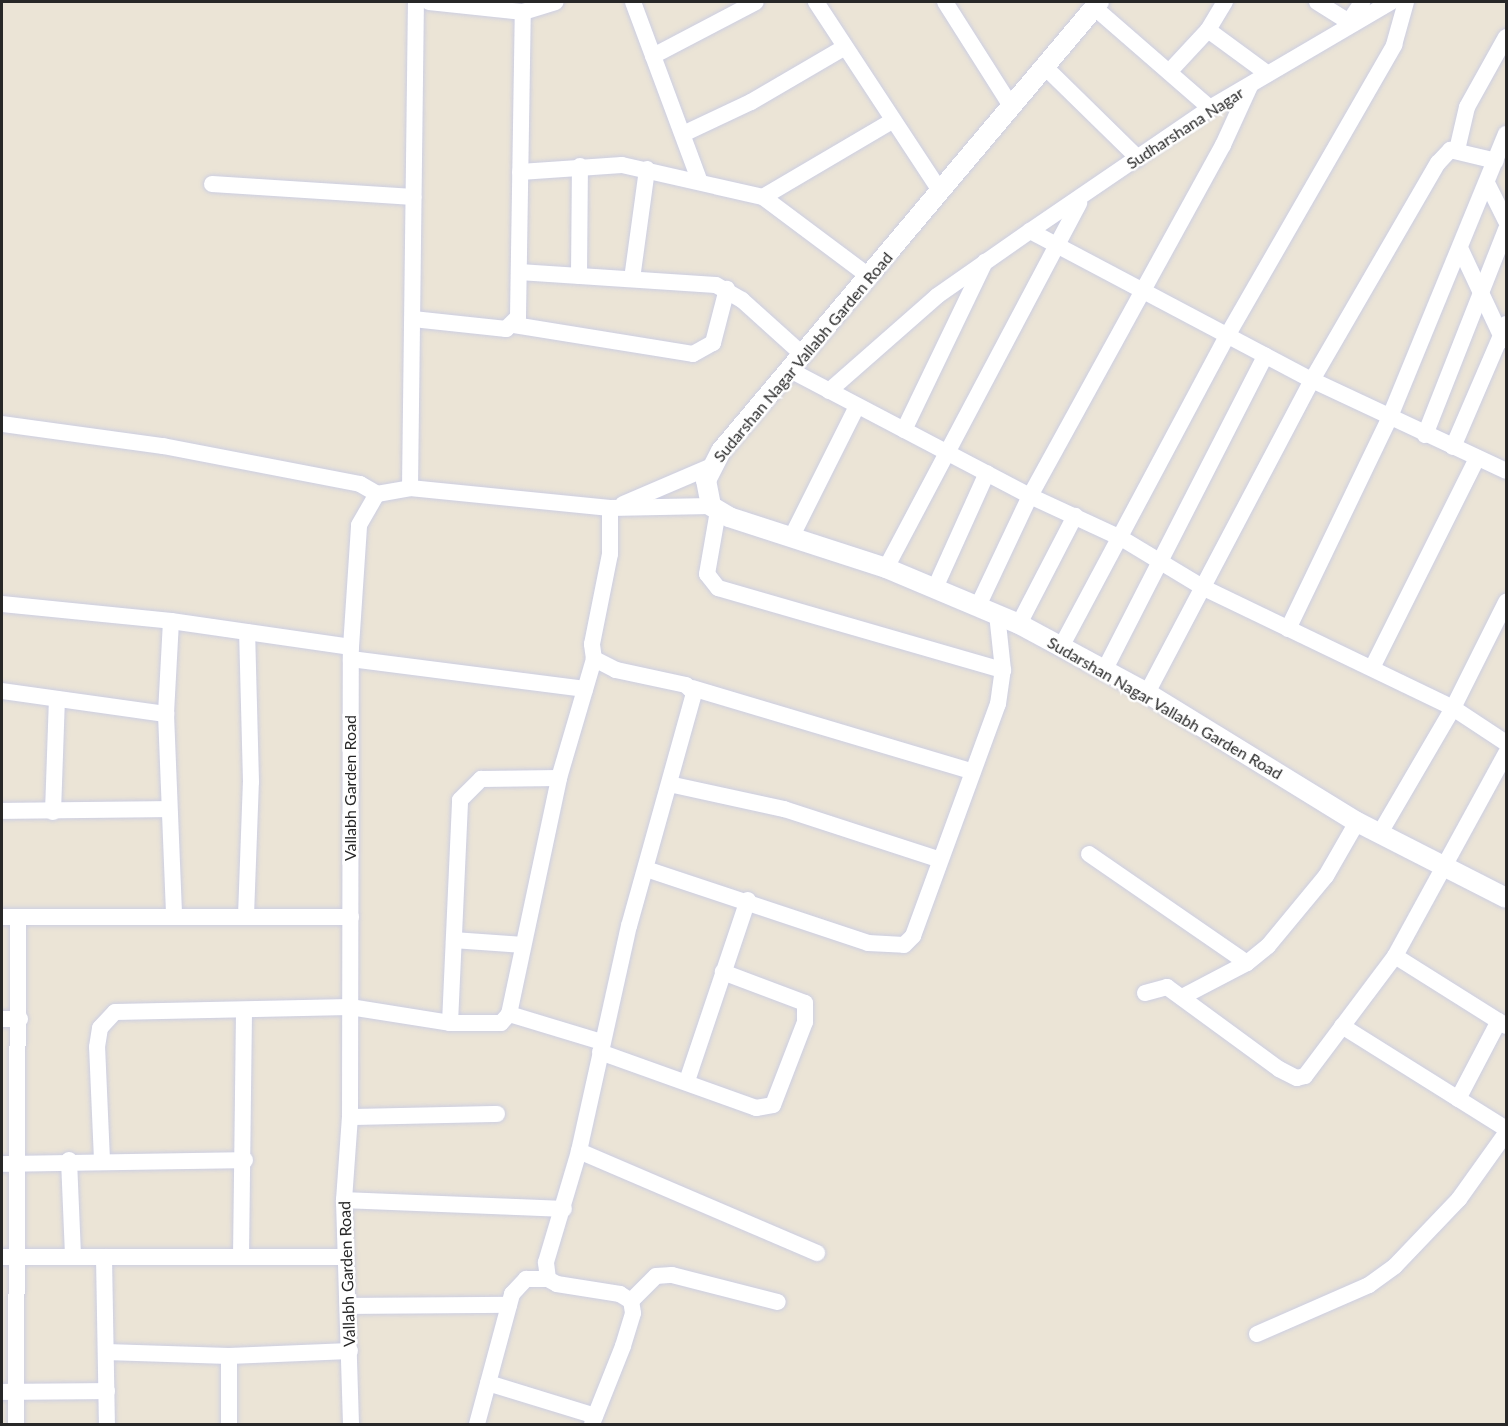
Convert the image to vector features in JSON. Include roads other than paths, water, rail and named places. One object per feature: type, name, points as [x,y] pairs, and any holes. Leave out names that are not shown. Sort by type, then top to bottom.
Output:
[{"type":"street","points":[[410,488],[416,2]]},
{"type":"street","points":[[429,2],[523,12],[556,2]]},
{"type":"street","points":[[633,2],[700,182]]},
{"type":"street","points":[[653,56],[756,2]]},
{"type":"street","points":[[816,2],[940,191]]},
{"type":"street","points":[[1169,72],[1208,30],[1225,2]]},
{"type":"street","points":[[1320,2],[1346,26]]},
{"type":"street","points":[[1364,9],[1391,2]]},
{"type":"street","points":[[1061,646],[1121,538],[1227,336],[1394,45],[1406,2]]},
{"type":"street","points":[[948,3],[1011,106]]},
{"type":"street","points":[[1097,5],[1210,108]]},
{"type":"street","name":"Sudarshan Nagar Vallabh Garden Road","points":[[1097,5],[712,466],[706,492],[714,509],[886,568],[1019,624],[1147,693],[1357,822],[1506,898]]},
{"type":"street","name":"Sudharshana Nagar","points":[[829,391],[937,296],[1210,108],[1250,86],[1346,26],[1364,9]]},
{"type":"street","points":[[514,325],[519,272],[523,12]]},
{"type":"street","points":[[1208,30],[1268,74]]},
{"type":"street","points":[[1147,693],[1312,380],[1438,163],[1457,150],[1467,106],[1506,37]]},
{"type":"street","points":[[683,134],[751,102],[845,47]]},
{"type":"street","points":[[1044,66],[1138,158]]},
{"type":"street","points":[[978,606],[1030,496],[1140,291],[1223,146],[1250,86]]},
{"type":"street","points":[[763,197],[892,121]]},
{"type":"street","points":[[1288,629],[1389,418],[1506,134]]},
{"type":"street","points":[[1457,150],[1496,161]]},
{"type":"street","points":[[520,172],[580,166],[647,169],[763,197],[870,277]]},
{"type":"street","points":[[579,276],[580,166]]},
{"type":"street","points":[[632,279],[647,169]]},
{"type":"street","points":[[1487,183],[1506,221]]},
{"type":"street","points":[[212,184],[414,197]]},
{"type":"street","points":[[886,568],[1053,245],[1083,196]]},
{"type":"street","points":[[1425,435],[1506,229]]},
{"type":"street","points":[[1030,231],[1312,380],[1425,435],[1506,471]]},
{"type":"street","points":[[1453,447],[1505,336],[1460,248]]},
{"type":"street","points":[[904,430],[986,262]]},
{"type":"street","points":[[519,272],[632,279],[727,289],[796,363],[829,391],[1030,496],[1121,538],[1204,588],[1453,708],[1506,743]]},
{"type":"street","points":[[413,319],[494,329],[514,325],[693,354],[713,343],[727,289]]},
{"type":"street","points":[[1105,669],[1265,356]]},
{"type":"street","points":[[792,537],[857,406]]},
{"type":"street","points":[[2,424],[163,446],[360,484],[377,494],[410,488],[616,506],[714,509],[707,574],[718,588],[1003,670]]},
{"type":"street","points":[[1372,668],[1477,458]]},
{"type":"street","points":[[616,506],[712,466]]},
{"type":"street","points":[[935,588],[987,473]]},
{"type":"street","name":"Vallabh Garden Road","points":[[351,1425],[344,1200],[350,1117],[351,653],[355,537],[377,494]]},
{"type":"street","points":[[102,1160],[97,1047],[105,1019],[129,1009],[244,1012],[350,1007],[450,1023],[491,1025],[501,1023],[508,1014],[559,778],[594,659],[592,644],[611,546],[616,506]]},
{"type":"street","points":[[1019,624],[1075,516]]},
{"type":"street","points":[[1380,833],[1453,708],[1506,602]]},
{"type":"street","points":[[2,604],[171,621],[247,632],[351,653],[585,689]]},
{"type":"street","points":[[646,869],[748,900],[868,943],[900,946],[913,936],[939,859],[998,704],[1003,670],[998,614]]},
{"type":"street","points":[[171,621],[166,714],[167,809],[174,915]]},
{"type":"street","points":[[246,916],[251,782],[247,632]]},
{"type":"street","points":[[594,659],[616,670],[692,688],[974,772]]},
{"type":"street","points":[[547,1270],[579,1151],[601,1047],[646,869],[694,699],[692,688]]},
{"type":"street","points":[[2,691],[166,714]]},
{"type":"street","points":[[54,812],[57,699]]},
{"type":"street","points":[[1145,993],[1162,986],[1182,997],[1297,1078],[1314,1067],[1395,956],[1448,867],[1506,753]]},
{"type":"street","points":[[450,1023],[460,800],[467,788],[481,779],[559,778]]},
{"type":"street","points":[[669,784],[784,808],[939,859]]},
{"type":"street","points":[[2,811],[167,809]]},
{"type":"street","points":[[1182,997],[1247,963],[1311,896],[1357,822]]},
{"type":"street","points":[[1089,854],[1247,963]]},
{"type":"street","points":[[687,1081],[748,900]]},
{"type":"street","points":[[16,1425],[9,1392],[9,1163],[20,1019],[10,918],[174,915],[351,917]]},
{"type":"street","points":[[454,940],[523,945]]},
{"type":"street","points":[[1395,956],[1503,1023],[1458,1099]]},
{"type":"street","points":[[508,1014],[764,1109],[778,1094],[805,1022],[805,1002],[798,997],[723,972]]},
{"type":"street","points":[[241,1257],[245,1160],[244,1012]]},
{"type":"street","points":[[2,1019],[20,1019]]},
{"type":"street","points":[[1257,1334],[1369,1285],[1395,1266],[1459,1198],[1506,1131],[1342,1026]]},
{"type":"street","points":[[350,1117],[497,1114]]},
{"type":"street","points":[[579,1151],[817,1253]]},
{"type":"street","points":[[9,1163],[69,1160],[245,1160]]},
{"type":"street","points":[[69,1160],[73,1257]]},
{"type":"street","points":[[344,1200],[564,1209]]},
{"type":"street","points":[[9,1257],[346,1257]]},
{"type":"street","points":[[104,1257],[107,1425]]},
{"type":"street","points":[[477,1425],[488,1383],[509,1305],[517,1284],[547,1270],[620,1294],[631,1301],[633,1313],[623,1346],[594,1420],[488,1383]]},
{"type":"street","points":[[631,1301],[650,1280],[672,1275],[778,1302]]},
{"type":"street","points":[[348,1306],[509,1305]]},
{"type":"street","points":[[106,1352],[229,1356],[350,1351]]},
{"type":"street","points":[[229,1356],[230,1425]]},
{"type":"street","points":[[9,1392],[106,1391]]}]
